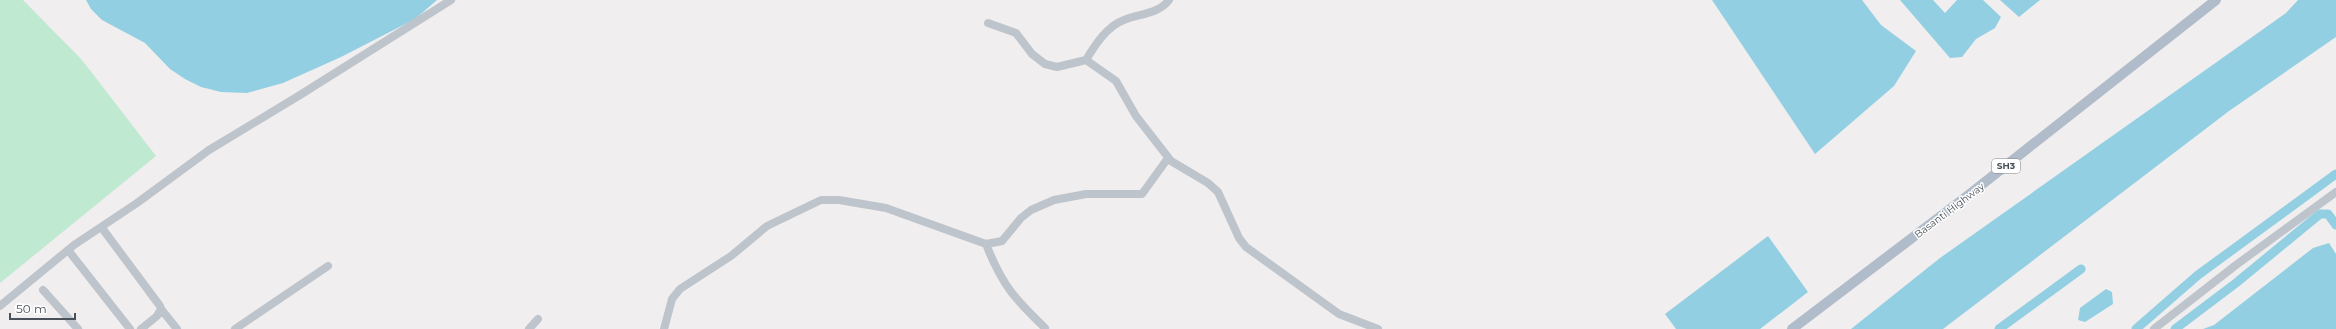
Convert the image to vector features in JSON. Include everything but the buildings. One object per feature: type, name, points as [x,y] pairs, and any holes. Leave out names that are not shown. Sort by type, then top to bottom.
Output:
[{"type":"main road","name":"Basanti Highway","points":[[1792,329],[1978,188],[2216,0]]},
{"type":"street","points":[[0,306],[68,250],[102,228],[220,143],[300,96],[451,0]]},
{"type":"street","points":[[988,23],[1016,33],[1032,54],[1045,64],[1057,67],[1086,60],[1100,38],[1111,27],[1122,20],[1162,7],[1169,0]]},
{"type":"street","points":[[1086,60],[1116,81],[1136,116],[1168,158],[1181,168],[1208,183],[1218,192],[1239,238],[1255,254],[1338,314],[1378,329]]},
{"type":"street","points":[[664,329],[672,299],[680,288],[731,256],[767,226],[821,200],[839,200],[886,208],[986,244],[1002,241],[1021,218],[1032,210],[1054,200],[1086,194],[1142,194],[1168,158]]},
{"type":"street","points":[[2154,329],[2236,265],[2336,192]]},
{"type":"street","points":[[102,228],[177,329]]},
{"type":"street","points":[[986,244],[1004,285],[1022,306],[1045,328]]},
{"type":"street","points":[[68,250],[130,329]]},
{"type":"street","points":[[235,329],[328,266]]},
{"type":"street","points":[[43,290],[78,329]]},
{"type":"street","points":[[142,329],[157,316],[161,309]]},
{"type":"street","points":[[529,329],[538,319]]},
{"type":"green space","points":[[0,0],[23,0],[82,60],[156,156],[0,283]]},
{"type":"water","points":[[86,0],[437,0],[415,19],[341,57],[283,83],[247,93],[221,92],[201,87],[185,79],[170,69],[145,43],[102,20],[91,9]]},
{"type":"water","points":[[1712,0],[1862,0],[1881,25],[1916,51],[1894,86],[1815,154]]},
{"type":"water","points":[[1900,0],[1933,0],[1945,13],[1957,0],[1983,0],[2001,17],[1995,28],[1976,39],[1962,57],[1950,58]]},
{"type":"water","points":[[2000,0],[2040,0],[2019,17]]},
{"type":"water","points":[[2298,0],[2336,0],[2336,37],[2229,111],[1943,329],[1851,329],[1940,258],[2286,13]]},
{"type":"water","points":[[1768,236],[1808,292],[1760,329],[1676,329],[1665,314]]},
{"type":"water","points":[[2329,243],[2336,254],[2336,329],[2203,329],[2214,325],[2313,248]]},
{"type":"water","points":[[2106,289],[2112,292],[2113,304],[2085,322],[2078,320],[2080,308]]},
{"type":"waterway","points":[[2136,329],[2198,275],[2336,174]]},
{"type":"waterway","points":[[2175,329],[2236,283],[2320,214],[2328,214],[2336,225]]},
{"type":"waterway","points":[[1999,329],[2081,269]]}]
